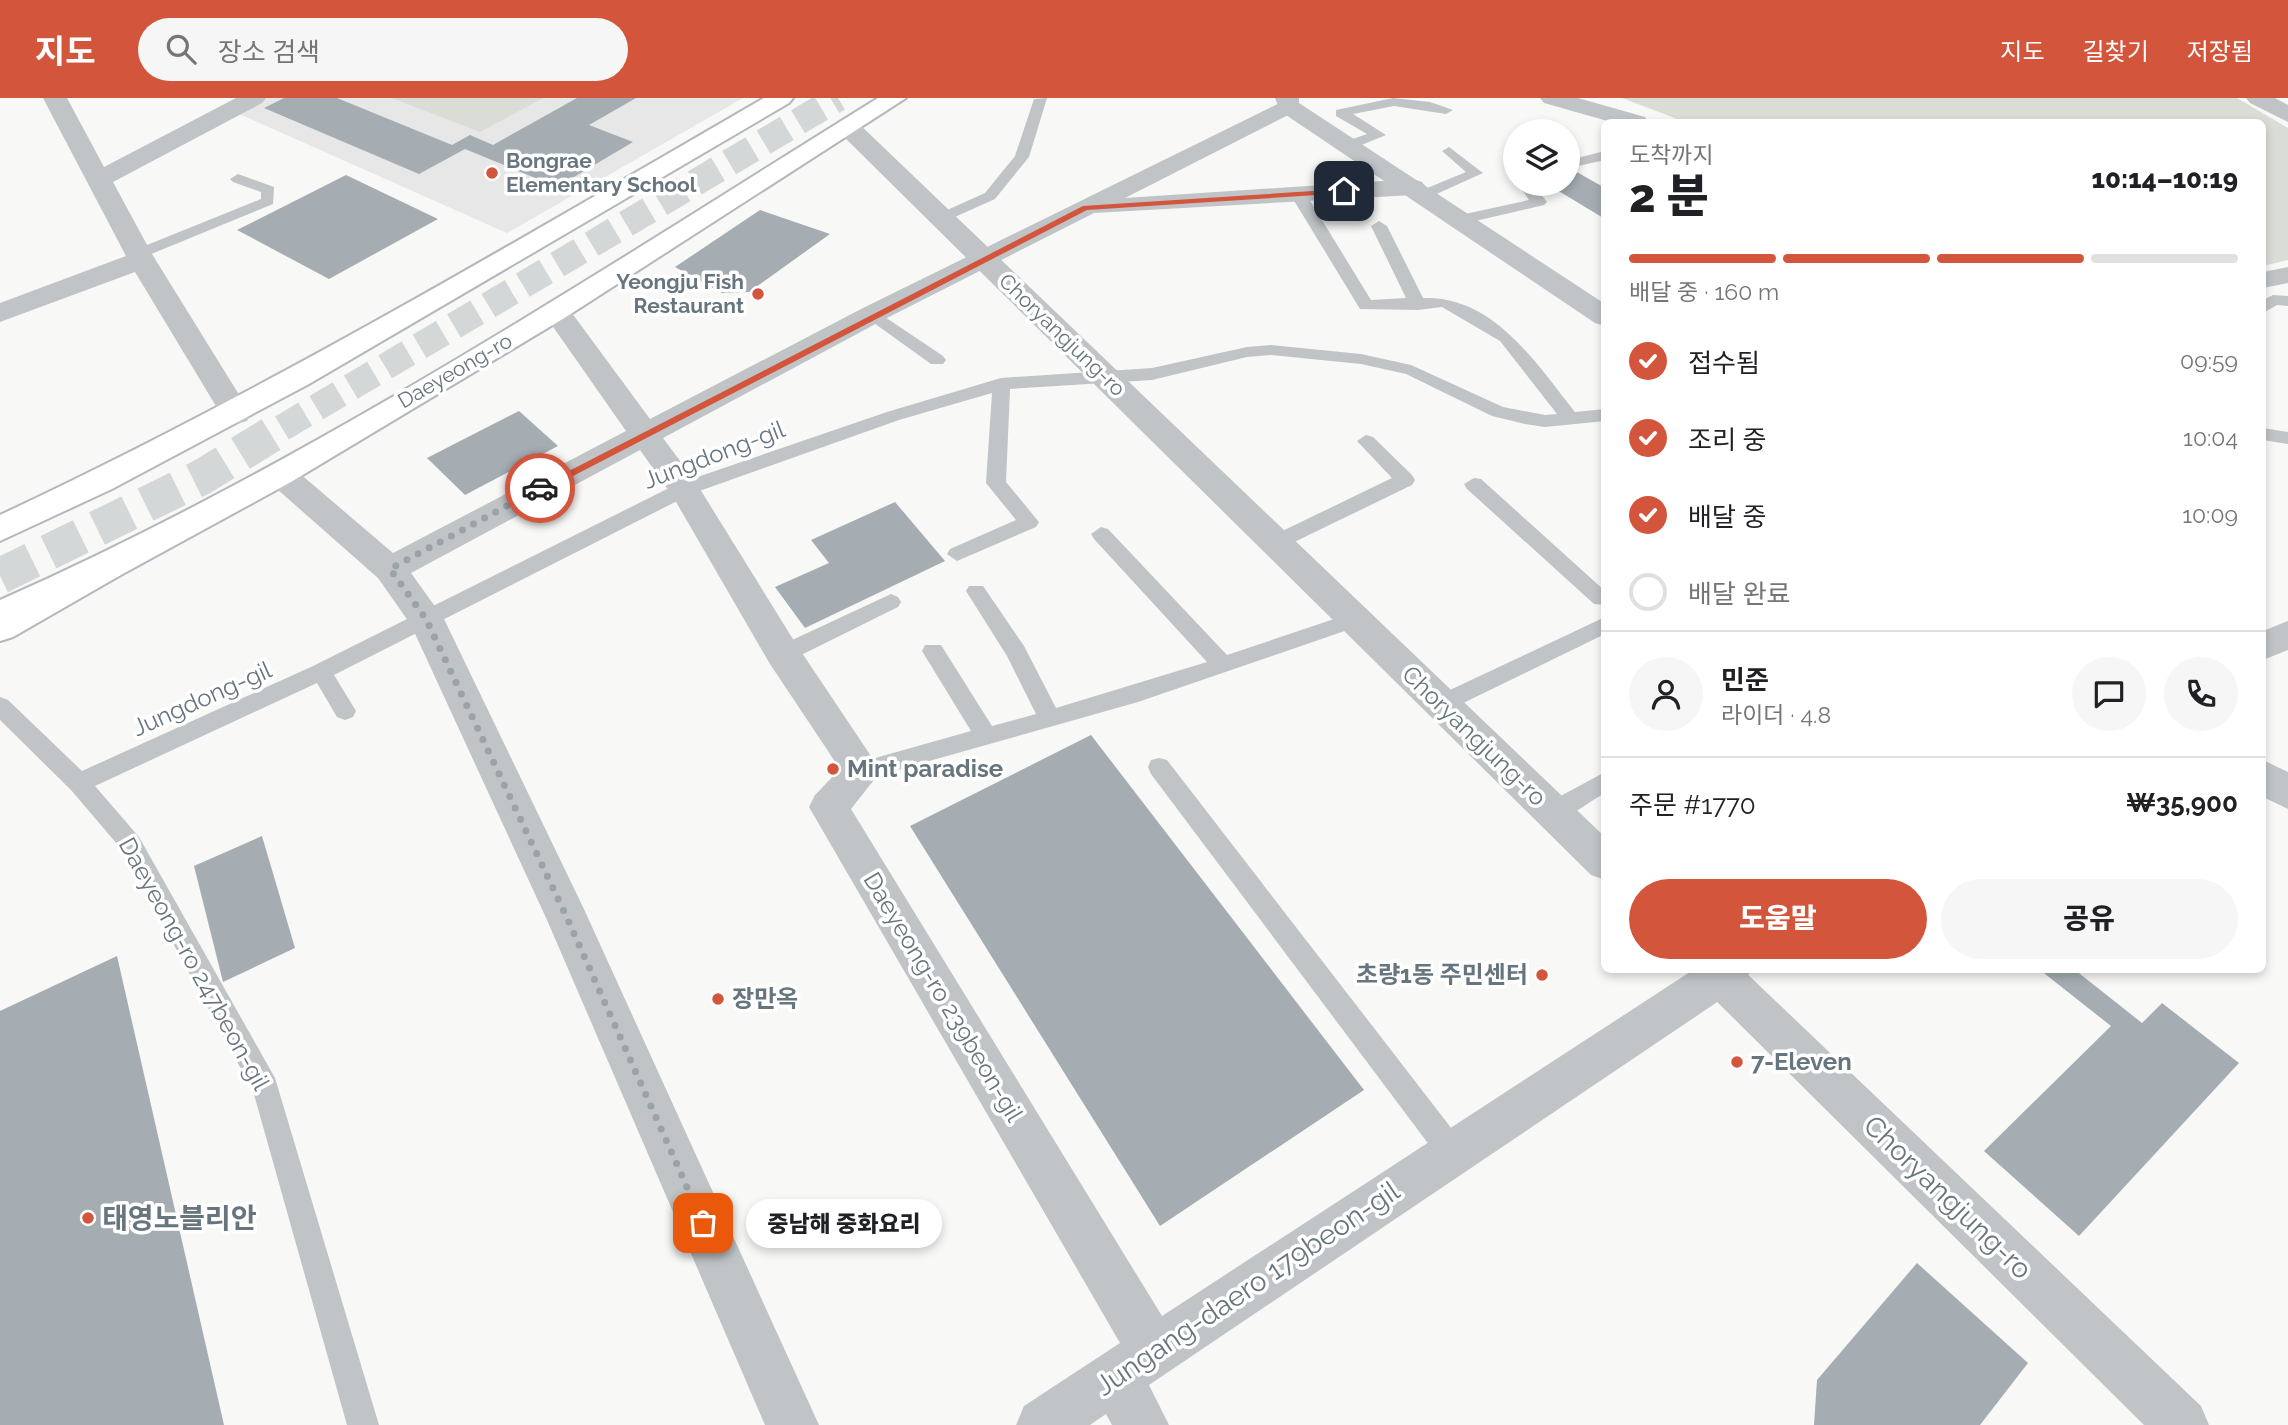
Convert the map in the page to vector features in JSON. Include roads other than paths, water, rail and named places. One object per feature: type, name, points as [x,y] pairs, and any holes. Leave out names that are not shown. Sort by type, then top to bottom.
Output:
[{"type":"main road","points":[[0,529],[236,414],[781,98]]},
{"type":"main road","name":"Daeyeong-ro","points":[[0,615],[107,567],[280,474],[556,311],[894,98]]},
{"type":"main road","points":[[0,628],[107,567]]},
{"type":"street","points":[[55,98],[140,257],[236,414]]},
{"type":"street","points":[[100,180],[254,98]]},
{"type":"street","points":[[1552,98],[1626,119]]},
{"type":"street","points":[[2259,98],[2288,115]]},
{"type":"street","points":[[390,569],[873,314],[1086,208],[1288,102],[1601,314]]},
{"type":"street","name":"Choryangjung-ro","points":[[848,127],[1601,859]]},
{"type":"street","points":[[1086,208],[1298,194],[1419,191]]},
{"type":"street","points":[[0,313],[140,257]]},
{"type":"street","points":[[2266,279],[2288,275]]},
{"type":"street","points":[[556,311],[684,489],[783,654],[862,771]]},
{"type":"street","points":[[280,474],[390,569],[426,619],[568,920],[792,1425]]},
{"type":"street","points":[[2266,645],[2288,634]]},
{"type":"street","name":"Daeyeong-ro 239beon-gil","points":[[862,771],[829,807],[1134,1363]]},
{"type":"street","points":[[2266,778],[2288,793]]},
{"type":"street","name":"Jungang-daero 179beon-gil","points":[[1043,1425],[1718,973]]},
{"type":"street","name":"Choryangjung-ro","points":[[1723,973],[2182,1425]]},
{"type":"street","points":[[1134,1363],[1142,1425]]},
{"type":"lane","points":[[941,218],[989,196],[1006,177],[1022,157],[1041,99]]},
{"type":"lane","points":[[1349,145],[1379,135],[1341,113],[1383,101],[1415,99],[1446,110]]},
{"type":"lane","points":[[1419,191],[1476,173],[1448,151]]},
{"type":"lane","points":[[1580,160],[1601,156]]},
{"type":"lane","points":[[140,257],[268,201],[269,190],[238,179]]},
{"type":"lane","points":[[1298,194],[1366,305],[1445,302],[1507,337],[1571,419]]},
{"type":"lane","points":[[1462,219],[1539,202],[1534,196]]},
{"type":"lane","points":[[1379,226],[1418,305]]},
{"type":"lane","points":[[2266,306],[2273,300],[2288,301]]},
{"type":"lane","points":[[873,314],[937,360]]},
{"type":"lane","name":"Jungdong-gil","points":[[1306,341],[1352,347],[1361,359]]},
{"type":"lane","name":"Jungdong-gil","points":[[79,783],[321,672],[684,489],[893,416],[1001,384],[1107,379],[1165,372],[1247,352],[1271,351],[1361,359],[1411,370],[1499,412],[1545,421],[1601,415]]},
{"type":"lane","points":[[957,554],[1029,522],[996,483],[1001,384]]},
{"type":"lane","points":[[2266,434],[2288,438]]},
{"type":"lane","points":[[1275,543],[1405,480],[1366,441]]},
{"type":"lane","points":[[1474,484],[1601,598]]},
{"type":"lane","points":[[1101,534],[1222,664]]},
{"type":"lane","points":[[976,591],[1016,652],[1050,719]]},
{"type":"lane","points":[[783,654],[891,602]]},
{"type":"lane","points":[[862,771],[1138,694],[1355,620]]},
{"type":"lane","points":[[1441,704],[1601,627]]},
{"type":"lane","points":[[933,651],[986,736]]},
{"type":"lane","points":[[321,672],[345,711]]},
{"type":"lane","name":"Daeyeong-ro 247beon-gil","points":[[0,706],[79,783],[131,844],[265,1087],[363,1425]]},
{"type":"lane","points":[[1158,767],[1452,1152]]},
{"type":"lane","name":"Choryangjung-ro","points":[[1552,812],[1601,783]]},
{"type":"tunnel","points":[[282,428],[838,98]]},
{"type":"tunnel","points":[[0,576],[202,477],[285,426]]},
{"type":"place","name":"Bongrae Elementary School","points":[[492,173]]},
{"type":"place","name":"Yeongju Fish Restaurant","points":[[758,294]]},
{"type":"place","name":"Mint paradise","points":[[833,769]]},
{"type":"place","name":"초량1동 주민센터","points":[[1542,975]]},
{"type":"place","name":"장만옥","points":[[718,999]]},
{"type":"place","name":"7-Eleven","points":[[1737,1062]]},
{"type":"place","name":"태영노블리안","points":[[88,1218]]},
{"type":"place","name":"중남해 중화요리","points":[[703,1223]]}]
